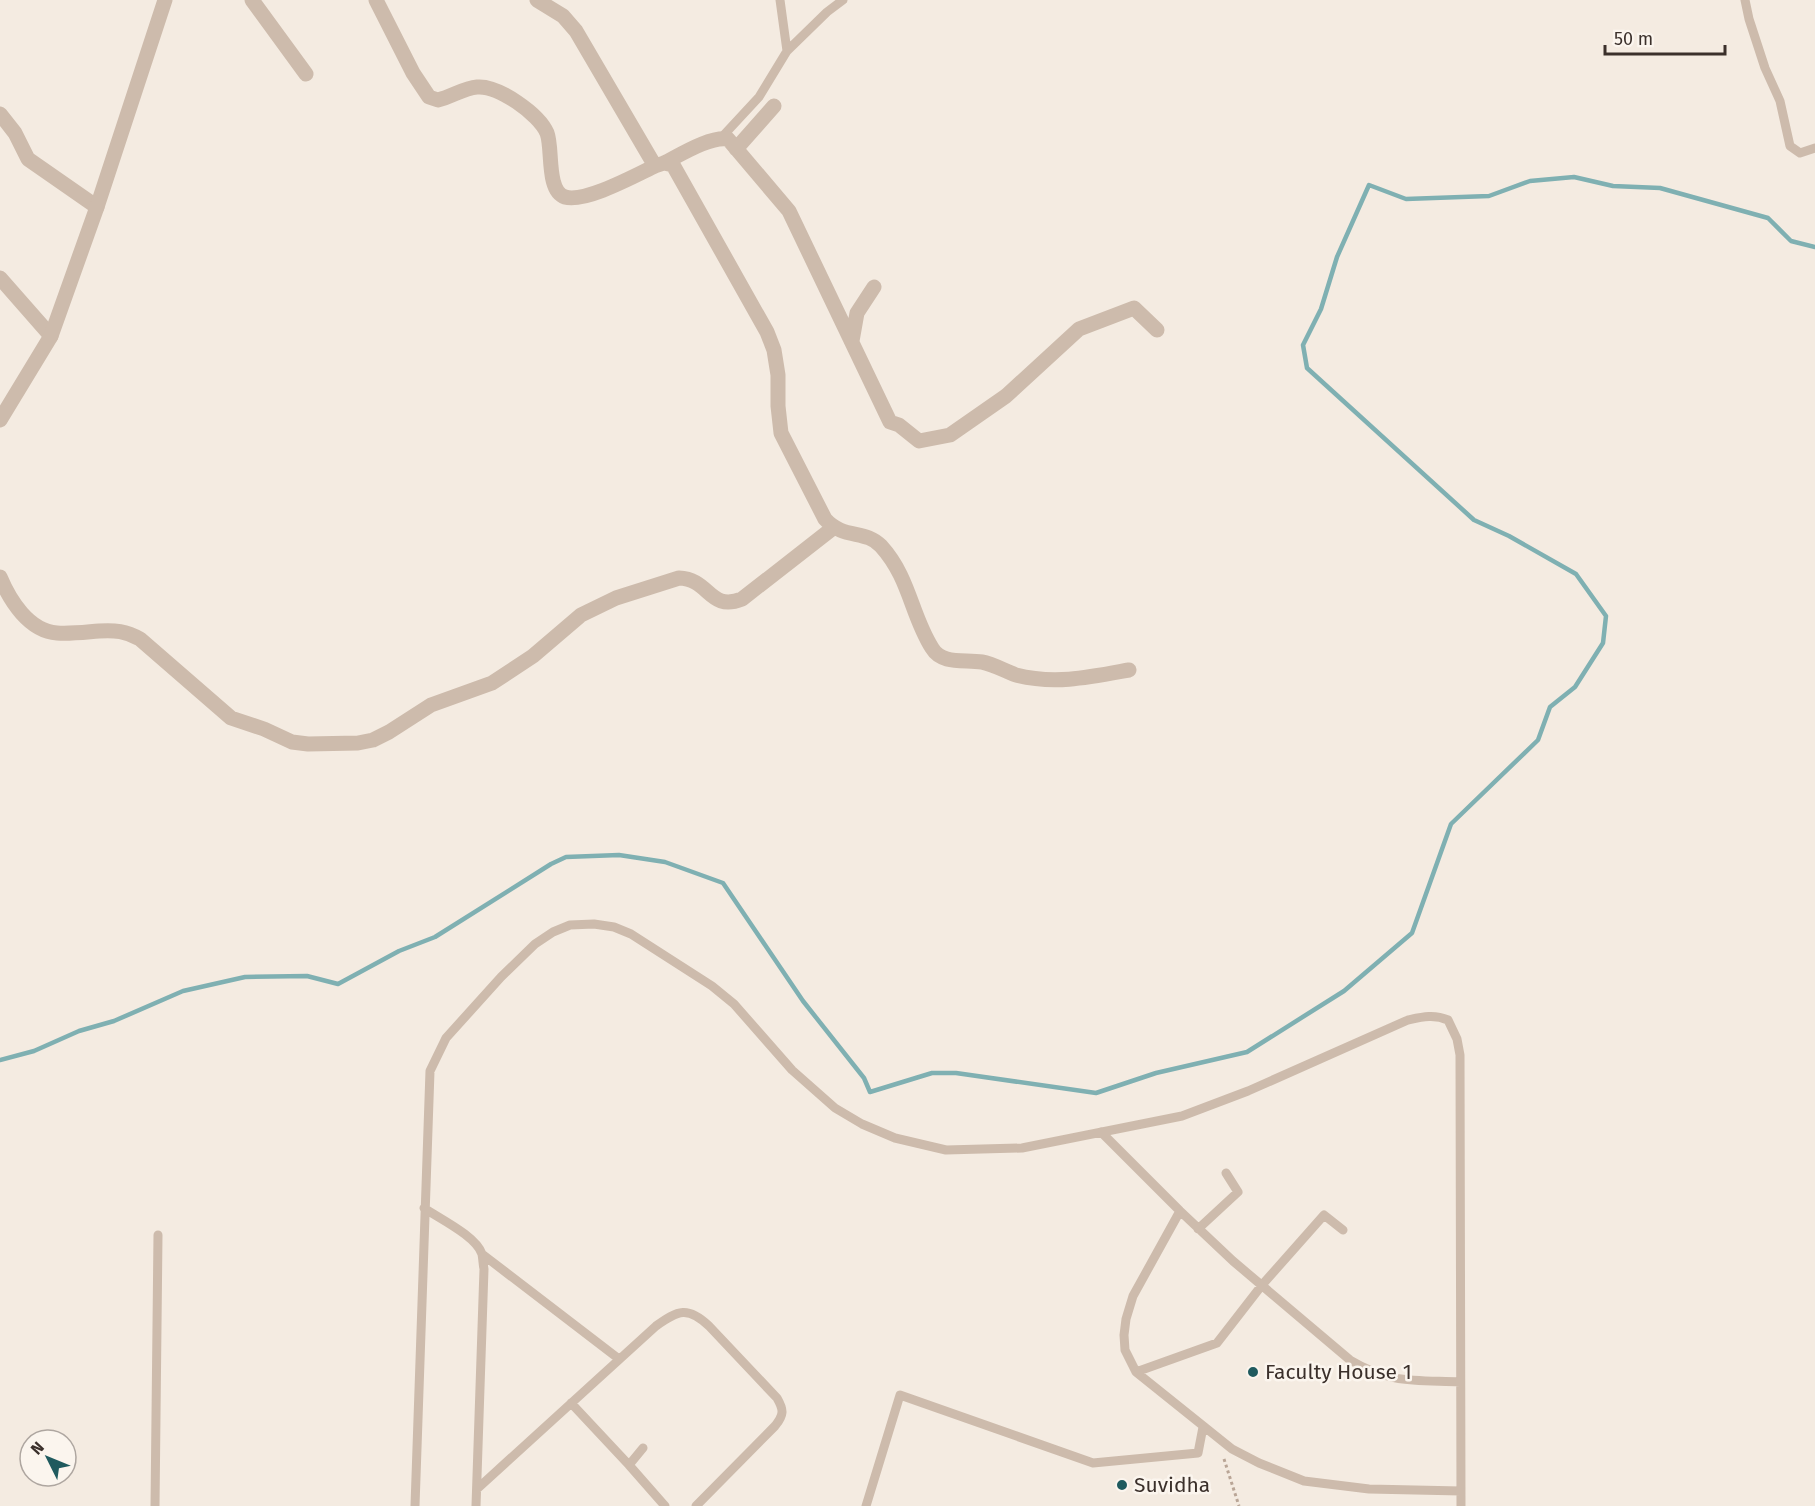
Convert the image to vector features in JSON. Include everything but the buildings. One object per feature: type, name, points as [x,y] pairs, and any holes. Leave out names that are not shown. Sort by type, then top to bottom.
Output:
[{"type":"street","points":[[0,420],[51,336],[97,207],[165,0]]},
{"type":"street","points":[[252,0],[306,74]]},
{"type":"street","points":[[376,0],[413,73],[429,97],[438,100],[467,89],[486,87],[497,90],[539,122],[547,134],[552,178],[557,191],[563,197],[574,197],[604,190],[694,148],[721,138],[728,139],[789,211],[890,422],[899,425],[919,441],[950,435],[1006,396],[1079,329],[1134,308],[1157,330]]},
{"type":"street","points":[[537,0],[563,16],[576,31],[660,165]]},
{"type":"street","points":[[736,149],[774,106]]},
{"type":"street","points":[[0,114],[15,133],[28,159],[97,207]]},
{"type":"street","points":[[660,165],[673,165],[677,171],[766,332],[774,350],[778,375],[781,433],[825,519],[833,528],[845,534],[866,537],[878,543],[893,560],[909,592],[932,649],[939,656],[950,660],[984,662],[1018,675],[1058,680],[1075,680],[1129,670]]},
{"type":"street","points":[[0,278],[51,336]]},
{"type":"street","points":[[852,341],[857,313],[874,286]]},
{"type":"street","points":[[0,577],[17,607],[41,629],[56,633],[118,630],[129,633],[140,639],[231,718],[264,729],[292,742],[358,743],[373,740],[389,732],[431,705],[492,683],[533,656],[581,615],[615,598],[679,578],[688,578],[698,582],[720,602],[730,603],[742,598],[833,528]]},
{"type":"lane","points":[[780,0],[787,51]]},
{"type":"lane","points":[[721,138],[759,97],[787,51],[826,12],[843,0]]},
{"type":"lane","points":[[1745,0],[1764,68],[1780,101],[1790,146],[1800,153],[1815,148]]},
{"type":"lane","points":[[415,1506],[430,1071],[446,1038],[501,977],[535,945],[553,932],[570,925],[594,924],[614,927],[631,934],[712,986],[734,1004],[792,1070],[835,1108],[862,1124],[895,1138],[946,1150],[1022,1148],[1182,1116],[1215,1105],[1408,1020],[1428,1015],[1448,1020],[1457,1039],[1460,1055],[1461,1506]]},
{"type":"lane","points":[[1101,1132],[1198,1229],[1350,1360],[1369,1371],[1398,1379],[1460,1382]]},
{"type":"lane","points":[[1198,1229],[1238,1192],[1226,1173]]},
{"type":"lane","points":[[424,1208],[468,1237],[482,1254],[619,1359]]},
{"type":"lane","points":[[1180,1211],[1133,1296],[1126,1319],[1125,1350],[1136,1372],[1232,1449],[1259,1463],[1304,1481],[1369,1489],[1461,1491]]},
{"type":"lane","points":[[1136,1372],[1217,1343],[1262,1286],[1324,1215],[1343,1230]]},
{"type":"lane","points":[[155,1506],[158,1235]]},
{"type":"lane","points":[[476,1506],[484,1269],[482,1254]]},
{"type":"lane","points":[[477,1489],[656,1326],[668,1317],[688,1312],[699,1316],[709,1326],[777,1398],[783,1408],[783,1417],[696,1506]]},
{"type":"lane","points":[[866,1506],[900,1395],[1093,1463],[1198,1453],[1203,1427]]},
{"type":"lane","points":[[571,1403],[665,1506]]},
{"type":"lane","points":[[628,1465],[643,1448]]},
{"type":"path","points":[[1217,1438],[1239,1506]]},
{"type":"waterway","points":[[0,1060],[34,1051],[79,1031],[114,1021],[183,991],[245,977],[307,976],[338,984],[399,951],[435,937],[551,864],[566,857],[619,855],[665,862],[723,883],[803,1001],[864,1078],[870,1092],[932,1073],[956,1073],[1096,1093],[1156,1073],[1247,1052],[1344,991],[1412,933],[1451,824],[1538,740],[1550,707],[1575,687],[1603,643],[1606,616],[1576,574],[1509,536],[1474,520],[1307,368],[1303,345],[1321,309],[1337,257],[1369,185],[1406,199],[1489,196],[1530,181],[1574,177],[1613,186],[1660,188],[1768,218],[1791,241],[1815,247]]},
{"type":"place","name":"Faculty House 1","points":[[1253,1372]]},
{"type":"place","name":"Suvidha","points":[[1122,1485]]}]
